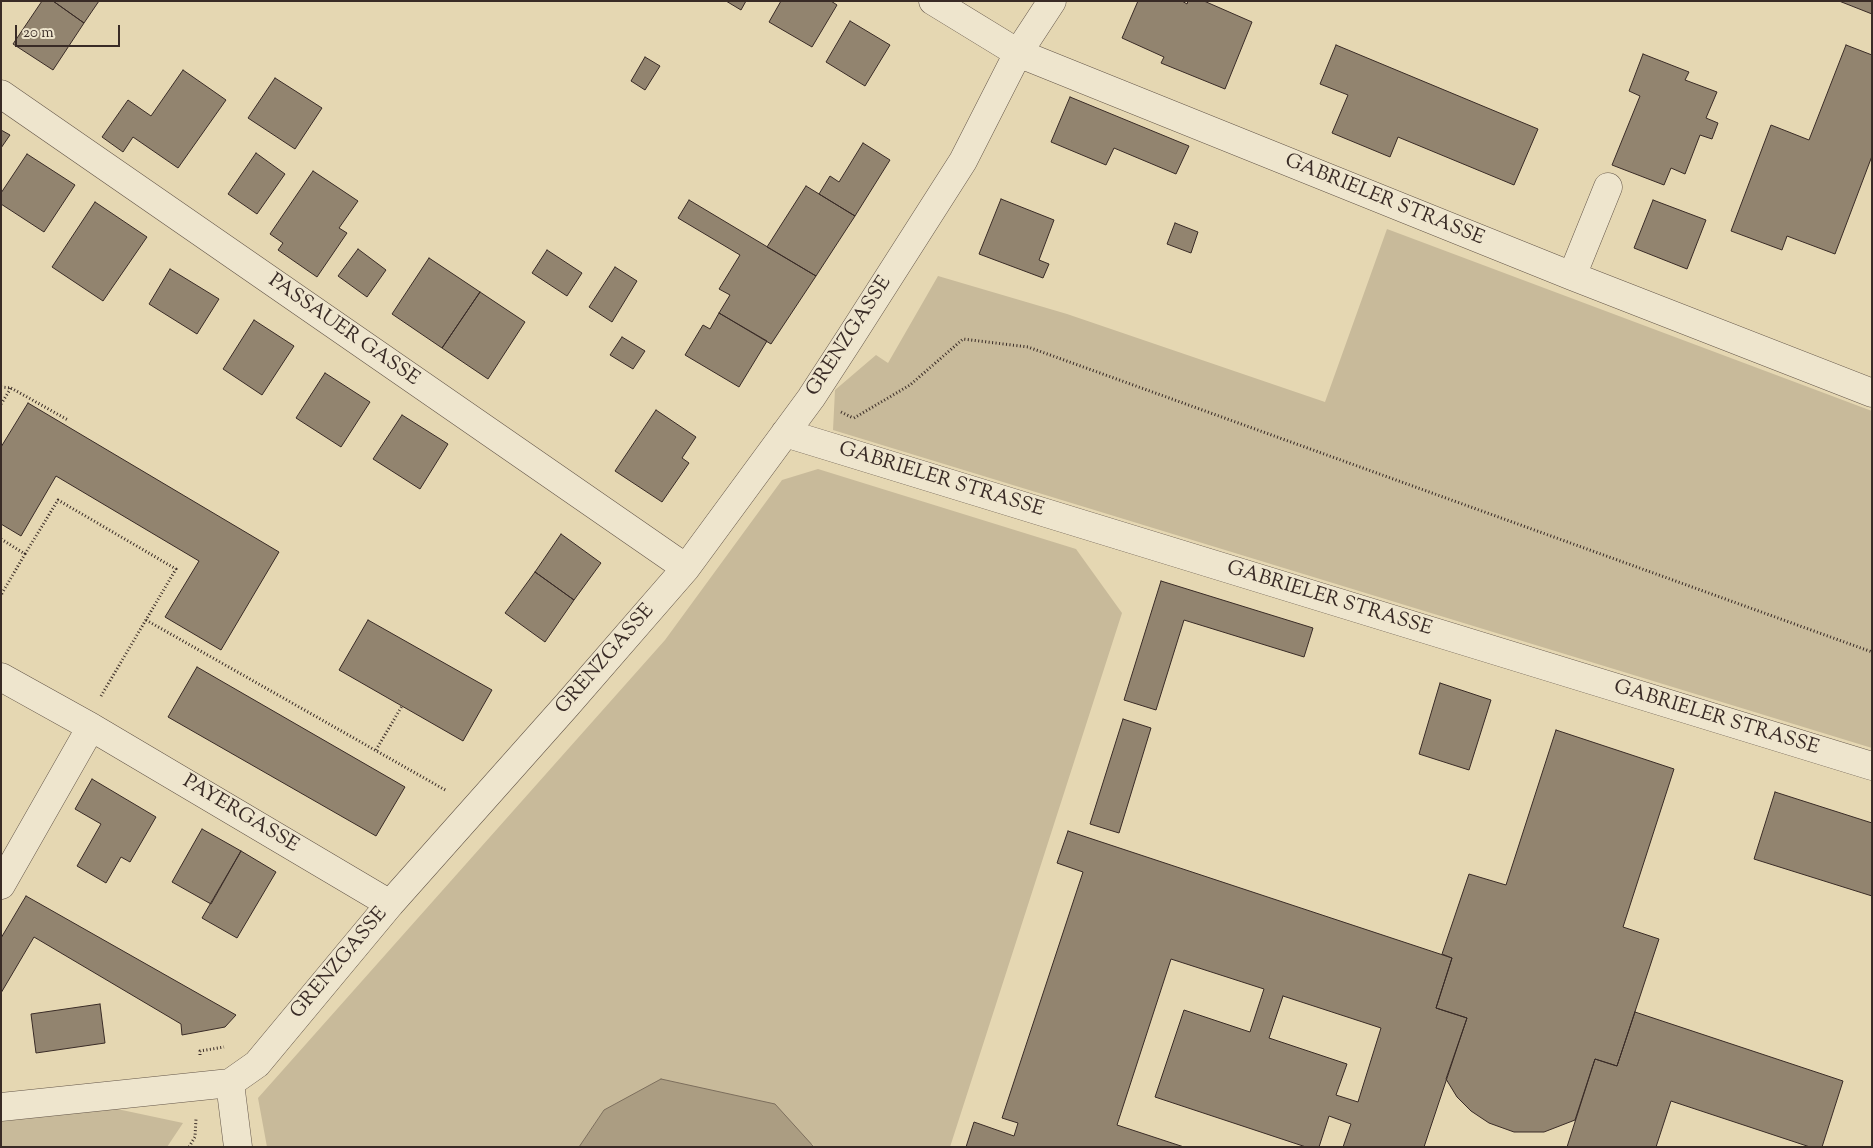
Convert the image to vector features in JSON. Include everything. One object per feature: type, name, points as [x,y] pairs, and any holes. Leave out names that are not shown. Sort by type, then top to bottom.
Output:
[{"type":"street","name":"GABRIELER STRASSE","points":[[933,1],[1018,53],[1572,276],[1872,393]]},
{"type":"street","name":"GRENZGASSE","points":[[1,1107],[230,1083],[257,1064],[390,904],[686,568],[811,398],[846,346],[962,161],[1018,53],[1052,1]]},
{"type":"street","name":"PASSAUER GASSE","points":[[1,94],[686,568]]},
{"type":"street","points":[[1572,276],[1608,188]]},
{"type":"street","name":"GABRIELER STRASSE","points":[[785,433],[1872,766]]},
{"type":"street","name":"PAYERGASSE","points":[[1,677],[87,725],[390,904]]},
{"type":"street","points":[[1,885],[87,725]]},
{"type":"street","points":[[230,1083],[238,1147]]},
{"type":"path","points":[[854,418],[910,385],[962,339],[1028,347],[1872,652]]},
{"type":"path","points":[[1,387],[11,388],[68,420]]},
{"type":"path","points":[[1,404],[11,388]]},
{"type":"path","points":[[1,595],[58,500],[176,569],[87,725]]},
{"type":"path","points":[[1,539],[25,554]]},
{"type":"path","points":[[146,620],[448,791]]},
{"type":"path","points":[[376,750],[402,706]]},
{"type":"shaded area","points":[[1387,229],[1872,411],[1872,748],[833,430],[835,390],[876,355],[888,363],[938,276],[1067,314],[1325,402]]},
{"type":"shaded area","points":[[818,469],[1076,549],[1122,613],[950,1147],[814,1147],[813,1144],[604,1110],[579,1147],[267,1147],[258,1098],[665,640],[782,480]]},
{"type":"shaded area","points":[[661,1079],[775,1104],[814,1147],[579,1147],[604,1110]]},
{"type":"shaded area","points":[[103,1106],[183,1123],[167,1147],[1,1147],[1,1122]]},
{"type":"building","points":[[42,1],[53,1],[84,23],[53,70],[13,44]]},
{"type":"building","points":[[53,1],[99,1],[84,23]]},
{"type":"building","points":[[726,1],[746,1],[741,10]]},
{"type":"building","points":[[781,1],[831,1],[837,5],[812,47],[769,22]]},
{"type":"building","points":[[1138,1],[1182,1],[1187,4],[1188,1],[1204,1],[1252,22],[1225,89],[1161,63],[1164,57],[1122,38]]},
{"type":"building","points":[[1839,1],[1872,1],[1872,14]]},
{"type":"building","points":[[850,21],[890,45],[865,86],[826,62]]},
{"type":"building","points":[[1336,45],[1538,129],[1514,185],[1398,137],[1390,157],[1332,133],[1348,95],[1320,84]]},
{"type":"building","points":[[1846,45],[1872,55],[1872,156],[1835,254],[1787,236],[1782,250],[1731,231],[1771,125],[1809,140]]},
{"type":"building","points":[[1643,54],[1689,72],[1685,80],[1717,92],[1706,118],[1718,123],[1712,139],[1700,135],[1685,174],[1671,168],[1664,185],[1612,165],[1640,96],[1629,91]]},
{"type":"building","points":[[645,57],[660,66],[645,90],[631,81]]},
{"type":"building","points":[[183,70],[226,100],[178,168],[133,137],[123,152],[102,137],[128,100],[151,116]]},
{"type":"building","points":[[275,78],[322,108],[295,149],[248,118]]},
{"type":"building","points":[[1070,97],[1189,146],[1176,174],[1114,148],[1106,165],[1051,142]]},
{"type":"building","points":[[1,130],[10,135],[1,148]]},
{"type":"building","points":[[863,143],[890,160],[855,216],[819,194],[830,176],[839,182]]},
{"type":"building","points":[[256,153],[285,174],[257,214],[228,194]]},
{"type":"building","points":[[27,154],[75,185],[44,232],[1,204],[1,193]]},
{"type":"building","points":[[313,171],[358,201],[339,228],[347,233],[317,277],[278,250],[283,243],[270,234]]},
{"type":"building","points":[[806,186],[855,216],[816,276],[767,247]]},
{"type":"building","points":[[1001,199],[1054,220],[1039,260],[1049,264],[1043,278],[979,254]]},
{"type":"building","points":[[689,200],[816,276],[771,344],[719,313],[730,295],[719,289],[740,255],[678,218]]},
{"type":"building","points":[[1653,200],[1706,220],[1687,269],[1634,248]]},
{"type":"building","points":[[95,202],[147,237],[103,301],[52,267]]},
{"type":"building","points":[[1175,223],[1198,232],[1191,253],[1167,244]]},
{"type":"building","points":[[358,249],[386,270],[367,297],[338,276]]},
{"type":"building","points":[[547,250],[582,273],[567,296],[532,273]]},
{"type":"building","points":[[429,258],[480,292],[442,348],[392,314]]},
{"type":"building","points":[[615,267],[637,281],[612,322],[589,307]]},
{"type":"building","points":[[170,269],[219,299],[197,334],[149,304]]},
{"type":"building","points":[[480,292],[525,322],[488,379],[442,348]]},
{"type":"building","points":[[719,313],[767,341],[739,387],[685,355],[703,325],[710,329]]},
{"type":"building","points":[[254,320],[294,346],[262,395],[223,369]]},
{"type":"building","points":[[622,337],[645,351],[633,369],[610,355]]},
{"type":"building","points":[[325,373],[370,402],[341,447],[296,418]]},
{"type":"building","points":[[28,403],[279,552],[221,650],[165,617],[199,561],[56,476],[21,536],[1,524],[1,447]]},
{"type":"building","points":[[656,410],[696,437],[682,458],[689,463],[662,502],[615,471]]},
{"type":"building","points":[[402,415],[448,444],[420,489],[373,459]]},
{"type":"building","points":[[561,534],[601,563],[574,600],[535,572]]},
{"type":"building","points":[[535,572],[574,600],[545,642],[505,613]]},
{"type":"building","points":[[1161,581],[1313,628],[1304,657],[1184,620],[1156,710],[1124,700]]},
{"type":"building","points":[[368,620],[492,690],[463,741],[339,670]]},
{"type":"building","points":[[197,667],[405,787],[376,836],[168,717]]},
{"type":"building","points":[[1440,683],[1491,700],[1469,770],[1419,754]]},
{"type":"building","points":[[1123,719],[1151,728],[1119,833],[1090,824]]},
{"type":"building","points":[[1556,730],[1674,769],[1623,927],[1659,939],[1617,1066],[1595,1059],[1575,1120],[1544,1132],[1514,1132],[1489,1123],[1471,1111],[1457,1097],[1446,1079],[1467,1018],[1436,1008],[1452,958],[1442,954],[1469,874],[1506,885]]},
{"type":"building","points":[[92,779],[156,817],[130,862],[121,857],[106,883],[77,866],[101,824],[75,809]]},
{"type":"building","points":[[1775,792],[1872,823],[1872,896],[1754,859]]},
{"type":"building","points":[[202,829],[241,851],[211,904],[172,882]]},
{"type":"building","points":[[1068,831],[1452,958],[1436,1008],[1467,1018],[1424,1147],[1343,1147],[1351,1124],[1329,1116],[1319,1147],[1306,1147],[1155,1097],[1184,1010],[1250,1032],[1264,989],[1171,959],[1117,1125],[1184,1147],[966,1147],[974,1122],[1014,1136],[1018,1123],[1002,1118],[1083,872],[1057,863]],"holes":[[[1283,996],[1381,1028],[1358,1102],[1336,1095],[1347,1064],[1269,1038]]]},
{"type":"building","points":[[241,851],[276,872],[237,938],[202,918]]},
{"type":"building","points":[[26,896],[236,1015],[225,1027],[182,1035],[181,1024],[34,937],[1,993],[1,938]]},
{"type":"building","points":[[100,1004],[105,1043],[36,1053],[31,1014]]},
{"type":"building","points":[[1635,1012],[1843,1081],[1822,1147],[1810,1147],[1671,1101],[1656,1147],[1567,1147],[1595,1059],[1617,1066]]}]
